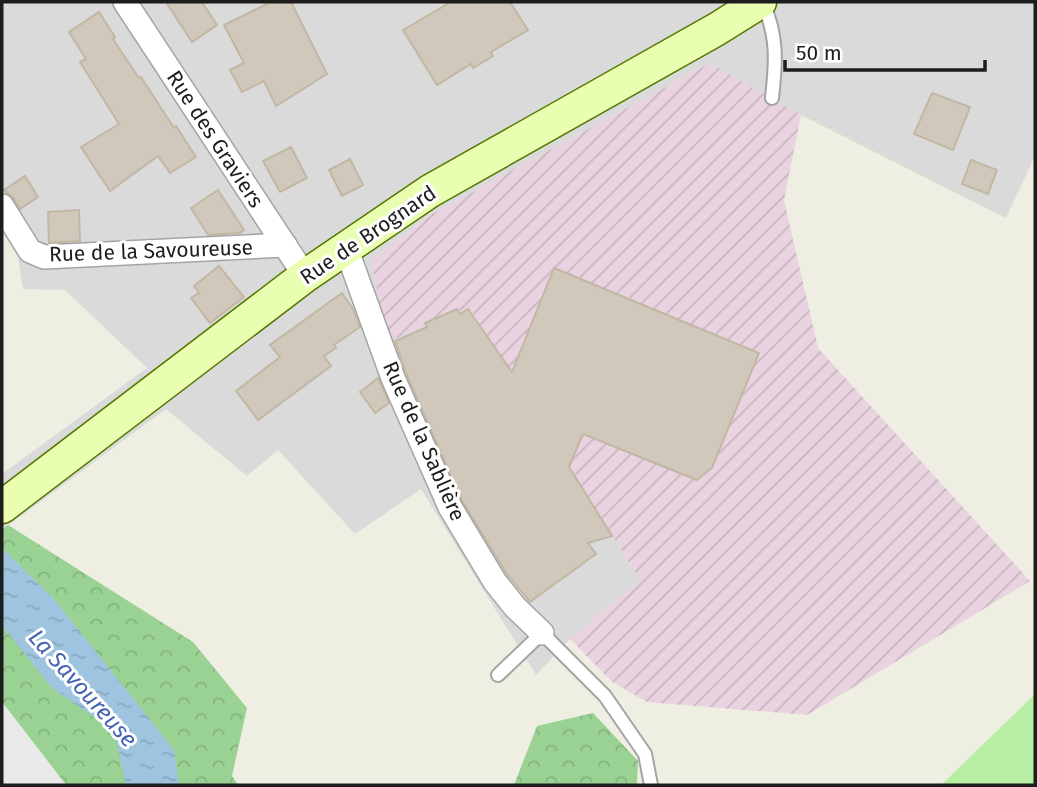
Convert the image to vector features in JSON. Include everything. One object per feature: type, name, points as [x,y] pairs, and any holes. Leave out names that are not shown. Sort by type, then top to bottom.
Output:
[{"type":"street","name":"Rue des Graviers","points":[[125,2],[305,276]]},
{"type":"street","name":"Rue de Brognard","points":[[2,507],[305,276],[430,191],[761,2]]},
{"type":"street","name":"Rue de la Savoureuse","points":[[2,206],[30,251],[44,257],[285,245]]},
{"type":"street","name":"Rue de la Sablière","points":[[346,248],[393,379],[450,507],[495,582],[515,607],[542,633]]},
{"type":"lane","points":[[761,2],[772,23],[776,58],[772,98]]},
{"type":"lane","points":[[498,675],[542,633]]},
{"type":"lane","name":"Rue de la Sablière","points":[[542,633],[605,696],[645,754],[651,785]]},
{"type":"shaded area","points":[[2,2],[1035,2],[1035,156],[1006,218],[801,115],[710,63],[428,216],[372,260],[469,306],[640,580],[570,639],[536,675],[421,489],[355,534],[278,450],[247,476],[166,409],[2,530],[2,474],[147,368],[65,290],[23,289],[17,252],[2,228]]},
{"type":"shaded area","points":[[710,63],[801,115],[784,200],[818,348],[1030,581],[807,715],[647,702],[611,681],[570,639],[640,580],[469,307],[387,342],[371,260],[428,216]]},
{"type":"shaded area","points":[[2,702],[66,785],[2,785]]},
{"type":"green space","points":[[8,525],[193,642],[247,708],[232,776],[238,785],[66,785],[2,702],[2,530]]},
{"type":"green space","points":[[1035,694],[1035,785],[941,785]]},
{"type":"green space","points":[[593,713],[638,761],[637,785],[514,785],[537,726]]},
{"type":"water","name":"La Savoureuse","points":[[2,548],[54,599],[174,750],[179,785],[126,785],[114,731],[52,688],[2,625]]},
{"type":"building","points":[[166,2],[202,2],[217,25],[192,42]]},
{"type":"building","points":[[271,2],[291,2],[327,74],[276,106],[264,81],[242,92],[230,70],[244,63],[224,25]]},
{"type":"building","points":[[451,2],[510,2],[528,30],[491,52],[493,56],[473,68],[471,64],[437,85],[403,30]]},
{"type":"building","points":[[99,12],[139,78],[141,77],[196,157],[170,173],[158,156],[110,191],[81,147],[119,124],[80,62],[86,59],[69,32]]},
{"type":"building","points":[[932,93],[970,107],[953,150],[914,134]]},
{"type":"building","points":[[291,147],[307,178],[280,192],[263,161]]},
{"type":"building","points":[[350,159],[363,185],[342,196],[329,170]]},
{"type":"building","points":[[971,160],[997,170],[988,194],[962,184]]},
{"type":"building","points":[[25,176],[38,197],[20,209],[4,190]]},
{"type":"building","points":[[218,190],[244,230],[240,233],[208,235],[191,208]]},
{"type":"building","points":[[79,210],[80,241],[49,243],[48,212]]},
{"type":"building","points":[[219,266],[244,297],[210,323],[191,298],[199,293],[194,286]]},
{"type":"building","points":[[554,268],[759,353],[712,468],[697,480],[583,434],[569,467],[612,536],[588,543],[596,554],[530,602],[507,574],[462,501],[406,373],[395,341],[427,327],[425,323],[457,309],[460,314],[468,309],[512,372]]},
{"type":"building","points":[[342,293],[353,309],[360,327],[334,345],[336,348],[324,356],[331,366],[258,420],[236,391],[280,357],[270,345]]},
{"type":"building","points":[[378,378],[389,403],[375,413],[360,392]]}]
